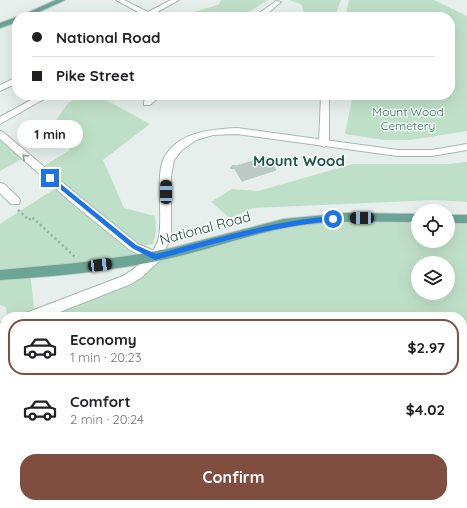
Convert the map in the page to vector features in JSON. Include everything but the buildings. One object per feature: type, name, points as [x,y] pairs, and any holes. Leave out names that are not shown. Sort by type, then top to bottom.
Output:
[{"type":"main road","points":[[33,12],[57,1]]},
{"type":"main road","points":[[0,26],[12,21]]},
{"type":"main road","name":"National Road","points":[[0,275],[86,267],[155,257],[260,229],[302,221],[348,218],[411,218]]},
{"type":"main road","points":[[455,219],[467,219]]},
{"type":"street","points":[[119,0],[139,12]]},
{"type":"street","points":[[150,12],[176,0]]},
{"type":"street","points":[[265,12],[278,2]]},
{"type":"street","points":[[0,88],[12,82]]},
{"type":"street","points":[[0,121],[38,100]]},
{"type":"street","points":[[147,103],[151,100]]},
{"type":"street","points":[[324,144],[325,100]]},
{"type":"street","points":[[44,312],[127,280],[138,273],[155,257],[166,238],[166,176],[169,159],[179,148],[193,138],[213,132],[237,131],[398,153],[432,153],[467,147]]},
{"type":"street","points":[[0,134],[128,242],[155,257]]},
{"type":"street","points":[[0,187],[16,205]]},
{"type":"path","points":[[16,205],[29,220],[32,217],[77,259]]},
{"type":"green space","points":[[222,0],[268,0],[247,12],[194,12],[218,5]]},
{"type":"green space","points":[[289,0],[341,0],[337,12],[304,12],[301,4]]},
{"type":"green space","name":"Mount Wood Cemetery","points":[[349,0],[434,0],[467,16],[467,131],[410,140],[384,140],[345,134],[352,100],[455,100],[455,12],[346,12]]},
{"type":"green space","points":[[74,100],[106,100],[150,124],[103,160],[124,208],[155,216],[156,232],[153,244],[142,246],[132,240],[155,257],[30,273],[35,312],[6,312],[6,307],[0,305],[0,224],[59,186],[39,169],[70,150],[56,120],[68,103]]},
{"type":"green space","points":[[0,134],[25,157],[0,171]]},
{"type":"green space","points":[[467,162],[467,202],[435,200],[253,208],[230,218],[211,202],[232,189],[258,191],[353,164],[448,164]]},
{"type":"green space","points":[[411,218],[411,248],[455,248],[455,219],[467,219],[467,312],[43,312],[127,280],[155,257],[303,221]]},
{"type":"district","name":"Mount Wood","points":[[299,160]]},
{"type":"route","points":[[50,178],[134,246],[155,257],[260,229],[302,221],[333,219]]}]
